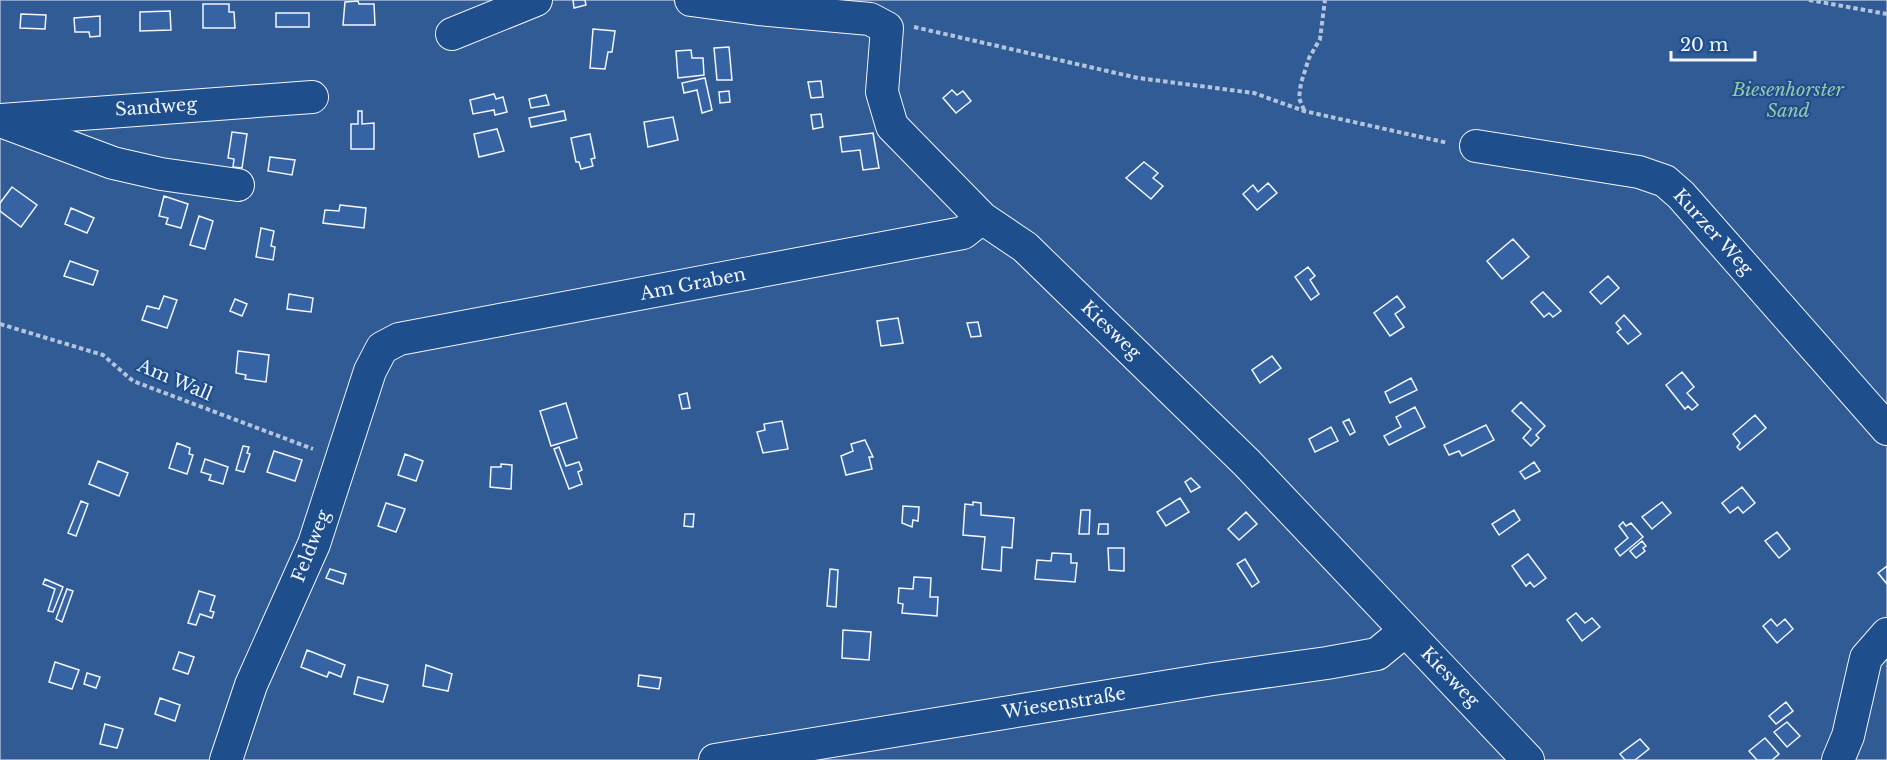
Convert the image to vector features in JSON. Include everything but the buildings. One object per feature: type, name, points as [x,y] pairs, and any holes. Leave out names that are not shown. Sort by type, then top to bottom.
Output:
[{"type":"lane","points":[[452,34],[536,0]]},
{"type":"lane","points":[[691,0],[758,9],[870,19],[887,28]]},
{"type":"lane","name":"Kiesweg","points":[[887,28],[882,92],[892,126],[982,218],[1025,247],[1247,463],[1528,760]]},
{"type":"lane","name":"Sandweg","points":[[0,120],[312,98]]},
{"type":"lane","points":[[0,120],[113,163],[161,174],[238,185]]},
{"type":"lane","name":"Kurzer Weg","points":[[1476,146],[1639,172],[1665,181],[1681,195],[1887,429]]},
{"type":"lane","name":"Am Graben","points":[[399,339],[963,232],[982,218]]},
{"type":"lane","name":"Feldweg","points":[[226,760],[251,686],[314,544],[370,371],[382,348],[399,339]]},
{"type":"lane","name":"Wiesenstraße","points":[[715,760],[1190,682],[1377,654],[1405,631]]},
{"type":"lane","points":[[1838,760],[1848,736],[1866,658],[1887,634]]},
{"type":"path","points":[[1304,111],[1299,98],[1301,83],[1309,58],[1320,39],[1325,0]]},
{"type":"path","points":[[1809,0],[1887,14]]},
{"type":"path","points":[[887,28],[905,25],[1138,78],[1254,93],[1304,111],[1439,141],[1476,146]]},
{"type":"path","name":"Am Wall","points":[[0,324],[103,355],[133,381],[342,459]]},
{"type":"shaded area","points":[[0,0],[1887,0],[1887,760],[0,760]]},
{"type":"park label","name":"Biesenhorster Sand","points":[[1788,100]]}]
